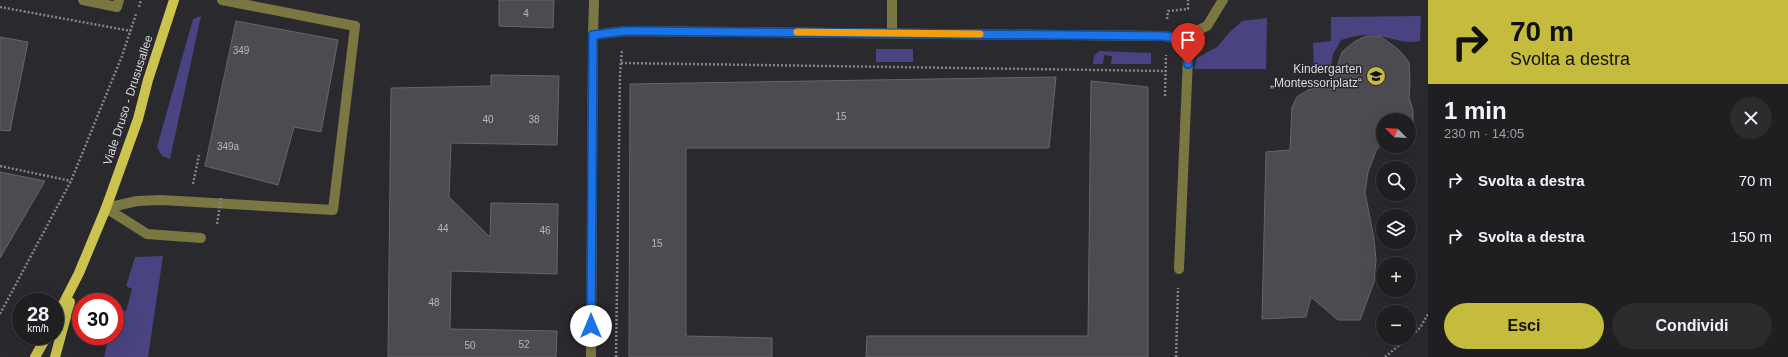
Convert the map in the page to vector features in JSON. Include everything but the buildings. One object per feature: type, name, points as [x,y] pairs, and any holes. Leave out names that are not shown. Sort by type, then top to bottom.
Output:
[{"type":"main road","name":"Viale Druso - Drususallee","points":[[64,302],[79,273],[106,208],[138,119],[148,80],[174,0]]},
{"type":"main road","name":"Viale Druso - Drususallee","points":[[55,357],[61,329],[79,273]]},
{"type":"main road","points":[[35,357],[42,345]]},
{"type":"street","points":[[83,0],[117,7],[119,0]]},
{"type":"street","points":[[106,208],[137,201],[161,200],[333,210],[355,26],[222,0]]},
{"type":"street","points":[[591,357],[594,0]]},
{"type":"street","points":[[892,0],[892,33]]},
{"type":"street","points":[[593,35],[625,31],[1165,36],[1179,39],[1207,26],[1223,0]]},
{"type":"street","points":[[1179,269],[1189,34]]},
{"type":"street","points":[[106,208],[147,234],[201,238]]},
{"type":"path","points":[[0,314],[71,181],[122,56],[141,0]]},
{"type":"path","points":[[0,7],[131,31]]},
{"type":"path","points":[[616,357],[621,63],[625,31]]},
{"type":"path","points":[[621,63],[1166,70]]},
{"type":"path","points":[[0,166],[71,181]]},
{"type":"path","points":[[217,224],[221,198]]},
{"type":"path","points":[[1416,331],[1420,328],[1428,314]]},
{"type":"path","points":[[1385,357],[1400,345]]},
{"type":"shaded area","points":[[201,16],[170,159],[162,156],[157,147],[193,19]]},
{"type":"shaded area","points":[[1421,16],[1420,41],[1405,42],[1370,35],[1351,37],[1341,40],[1333,54],[1331,67],[1314,67],[1313,43],[1331,41],[1331,17]]},
{"type":"shaded area","points":[[1267,18],[1266,69],[1194,69],[1197,58],[1217,47],[1242,21]]},
{"type":"shaded area","points":[[876,49],[913,49],[913,62],[876,62]]},
{"type":"shaded area","points":[[1099,51],[1151,53],[1151,64],[1111,64],[1112,56],[1104,55],[1103,64],[1093,64],[1094,56]]},
{"type":"shaded area","points":[[163,256],[148,357],[104,357],[107,345],[124,345],[124,311],[126,311],[132,289],[126,286],[135,257]]},
{"type":"slow traffic","points":[[797,32],[980,34]]},
{"type":"place","name":"Kindergarten „Montessoriplatz“","points":[[1376,76]]},
{"type":"route","points":[[591,326],[593,35],[625,31],[1165,36],[1179,39],[1189,34],[1188,64]]}]
